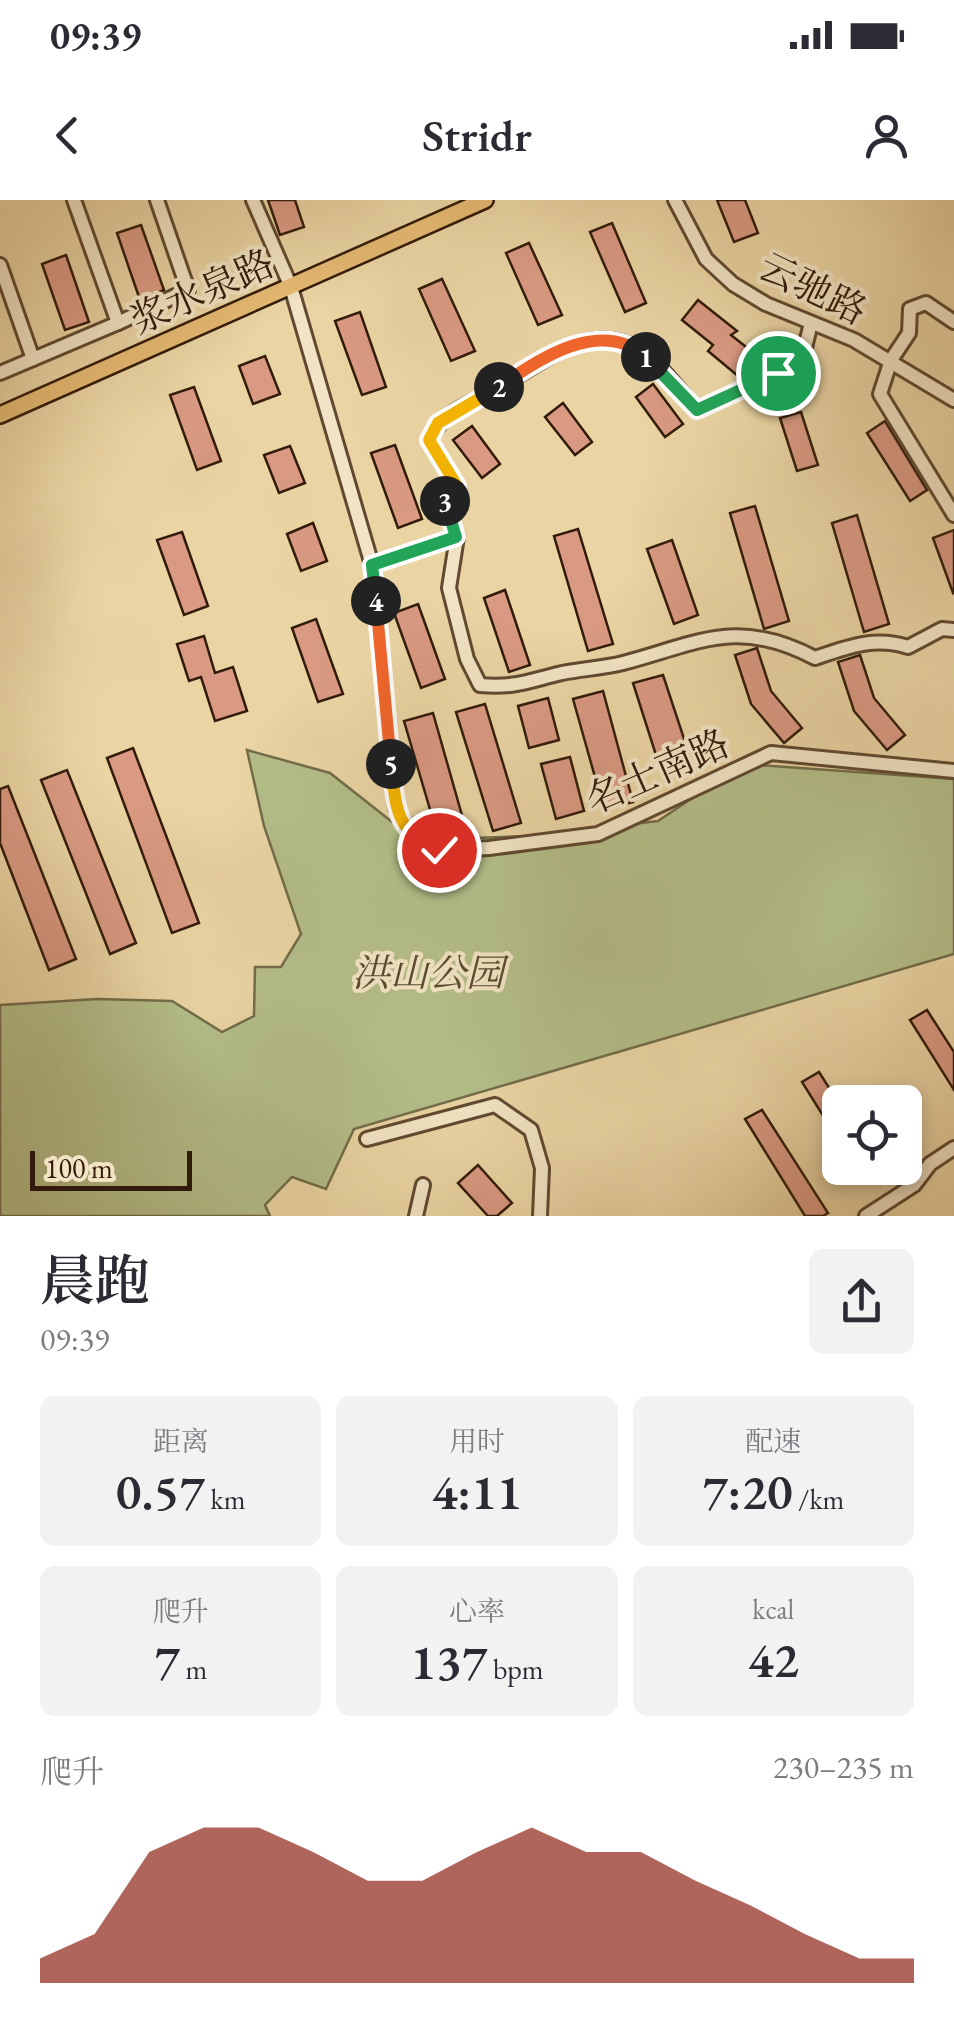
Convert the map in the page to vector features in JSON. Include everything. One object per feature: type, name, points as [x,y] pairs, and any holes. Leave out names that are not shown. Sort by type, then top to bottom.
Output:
[{"type":"main road","name":"浆水泉路","points":[[0,415],[484,200]]},
{"type":"street","points":[[74,200],[118,323]]},
{"type":"street","points":[[0,373],[188,290],[157,200]]},
{"type":"street","name":"名士南路","points":[[253,200],[291,287],[372,565],[396,808],[414,840],[439,850],[598,834],[771,753],[954,771]]},
{"type":"street","name":"云驰路","points":[[675,200],[706,259],[733,284],[766,304],[854,340],[954,400]]},
{"type":"street","points":[[0,265],[34,359]]},
{"type":"street","points":[[954,322],[926,303],[910,308],[909,333],[891,360],[880,394],[954,515]]},
{"type":"street","points":[[811,324],[800,368],[778,373],[697,410],[634,346],[612,340],[570,346],[438,423],[429,440],[457,486],[444,502],[456,537],[449,588],[467,659],[480,684],[512,688],[562,673],[622,663],[692,640],[771,638],[815,658],[858,643],[890,641],[908,647],[942,629],[954,630]]},
{"type":"street","points":[[372,565],[456,537]]},
{"type":"street","points":[[367,1140],[495,1105],[531,1130],[542,1168],[540,1216]]},
{"type":"street","points":[[866,1216],[914,1185],[930,1164],[954,1148]]},
{"type":"street","points":[[416,1216],[423,1185]]},
{"type":"green space","name":"洪山公园","points":[[247,750],[330,773],[415,840],[530,836],[658,821],[743,764],[954,779],[954,954],[354,1129],[326,1189],[292,1177],[265,1205],[270,1216],[0,1216],[0,1005],[97,999],[172,1001],[222,1032],[254,1016],[255,967],[281,967],[301,934],[264,826]]},
{"type":"building","points":[[268,200],[295,200],[304,227],[280,235]]},
{"type":"building","points":[[717,200],[745,200],[758,233],[734,242]]},
{"type":"building","points":[[612,223],[646,303],[625,312],[590,232]]},
{"type":"building","points":[[141,225],[164,290],[140,300],[117,233]]},
{"type":"building","points":[[529,243],[562,315],[538,325],[506,253]]},
{"type":"building","points":[[66,255],[89,322],[65,330],[42,264]]},
{"type":"building","points":[[442,279],[475,351],[451,361],[419,289]]},
{"type":"building","points":[[698,300],[737,331],[731,335],[755,354],[738,376],[708,351],[713,345],[682,320]]},
{"type":"building","points":[[360,312],[386,387],[362,395],[335,321]]},
{"type":"building","points":[[265,356],[280,394],[253,404],[239,366]]},
{"type":"building","points":[[653,384],[683,424],[665,437],[636,397]]},
{"type":"building","points":[[194,387],[221,461],[197,470],[170,395]]},
{"type":"building","points":[[563,403],[592,442],[575,455],[545,417]]},
{"type":"building","points":[[801,412],[818,465],[797,471],[780,418]]},
{"type":"building","points":[[885,421],[927,490],[910,501],[867,433]]},
{"type":"building","points":[[472,426],[500,464],[482,478],[453,440]]},
{"type":"building","points":[[395,445],[422,519],[398,528],[371,453]]},
{"type":"building","points":[[290,446],[305,483],[279,493],[264,455]]},
{"type":"building","points":[[755,506],[789,621],[764,629],[730,513]]},
{"type":"building","points":[[857,515],[889,624],[864,632],[832,523]]},
{"type":"building","points":[[313,523],[327,561],[301,571],[287,534]]},
{"type":"building","points":[[578,529],[613,644],[588,651],[554,536]]},
{"type":"building","points":[[954,530],[954,592],[953,593],[933,538]]},
{"type":"building","points":[[182,532],[208,606],[184,615],[157,540]]},
{"type":"building","points":[[672,540],[698,615],[674,624],[647,549]]},
{"type":"building","points":[[505,590],[530,665],[509,672],[484,598]]},
{"type":"building","points":[[418,604],[445,679],[421,688],[394,613]]},
{"type":"building","points":[[316,619],[343,694],[318,702],[292,628]]},
{"type":"building","points":[[204,636],[215,673],[233,667],[247,711],[215,721],[201,677],[189,681],[177,644]]},
{"type":"building","points":[[757,648],[771,691],[802,728],[784,743],[751,704],[735,655]]},
{"type":"building","points":[[860,655],[874,698],[905,735],[887,750],[854,711],[838,662]]},
{"type":"building","points":[[663,675],[694,769],[663,777],[633,683]]},
{"type":"building","points":[[603,691],[633,802],[604,809],[573,699]]},
{"type":"building","points":[[548,698],[559,740],[529,748],[518,706]]},
{"type":"building","points":[[485,704],[521,823],[493,831],[456,712]]},
{"type":"building","points":[[433,713],[467,833],[439,840],[404,721]]},
{"type":"building","points":[[133,748],[199,923],[172,933],[107,758]]},
{"type":"building","points":[[570,757],[584,811],[556,819],[541,764]]},
{"type":"building","points":[[67,770],[136,943],[110,954],[41,780]]},
{"type":"building","points":[[8,786],[76,959],[49,970],[0,843],[0,789]]},
{"type":"building","points":[[927,1010],[954,1052],[954,1090],[910,1020]]},
{"type":"building","points":[[819,1072],[827,1085],[822,1085],[822,1114],[802,1082]]},
{"type":"building","points":[[762,1110],[828,1213],[805,1216],[745,1119]]},
{"type":"building","points":[[478,1165],[512,1203],[497,1216],[488,1216],[458,1183]]},
{"type":"route","points":[[439,850],[414,840],[396,808],[372,565],[442,545],[456,537],[444,502],[457,486],[429,440],[438,423],[524,369],[570,346],[612,340],[634,346],[697,410],[778,373]]}]
